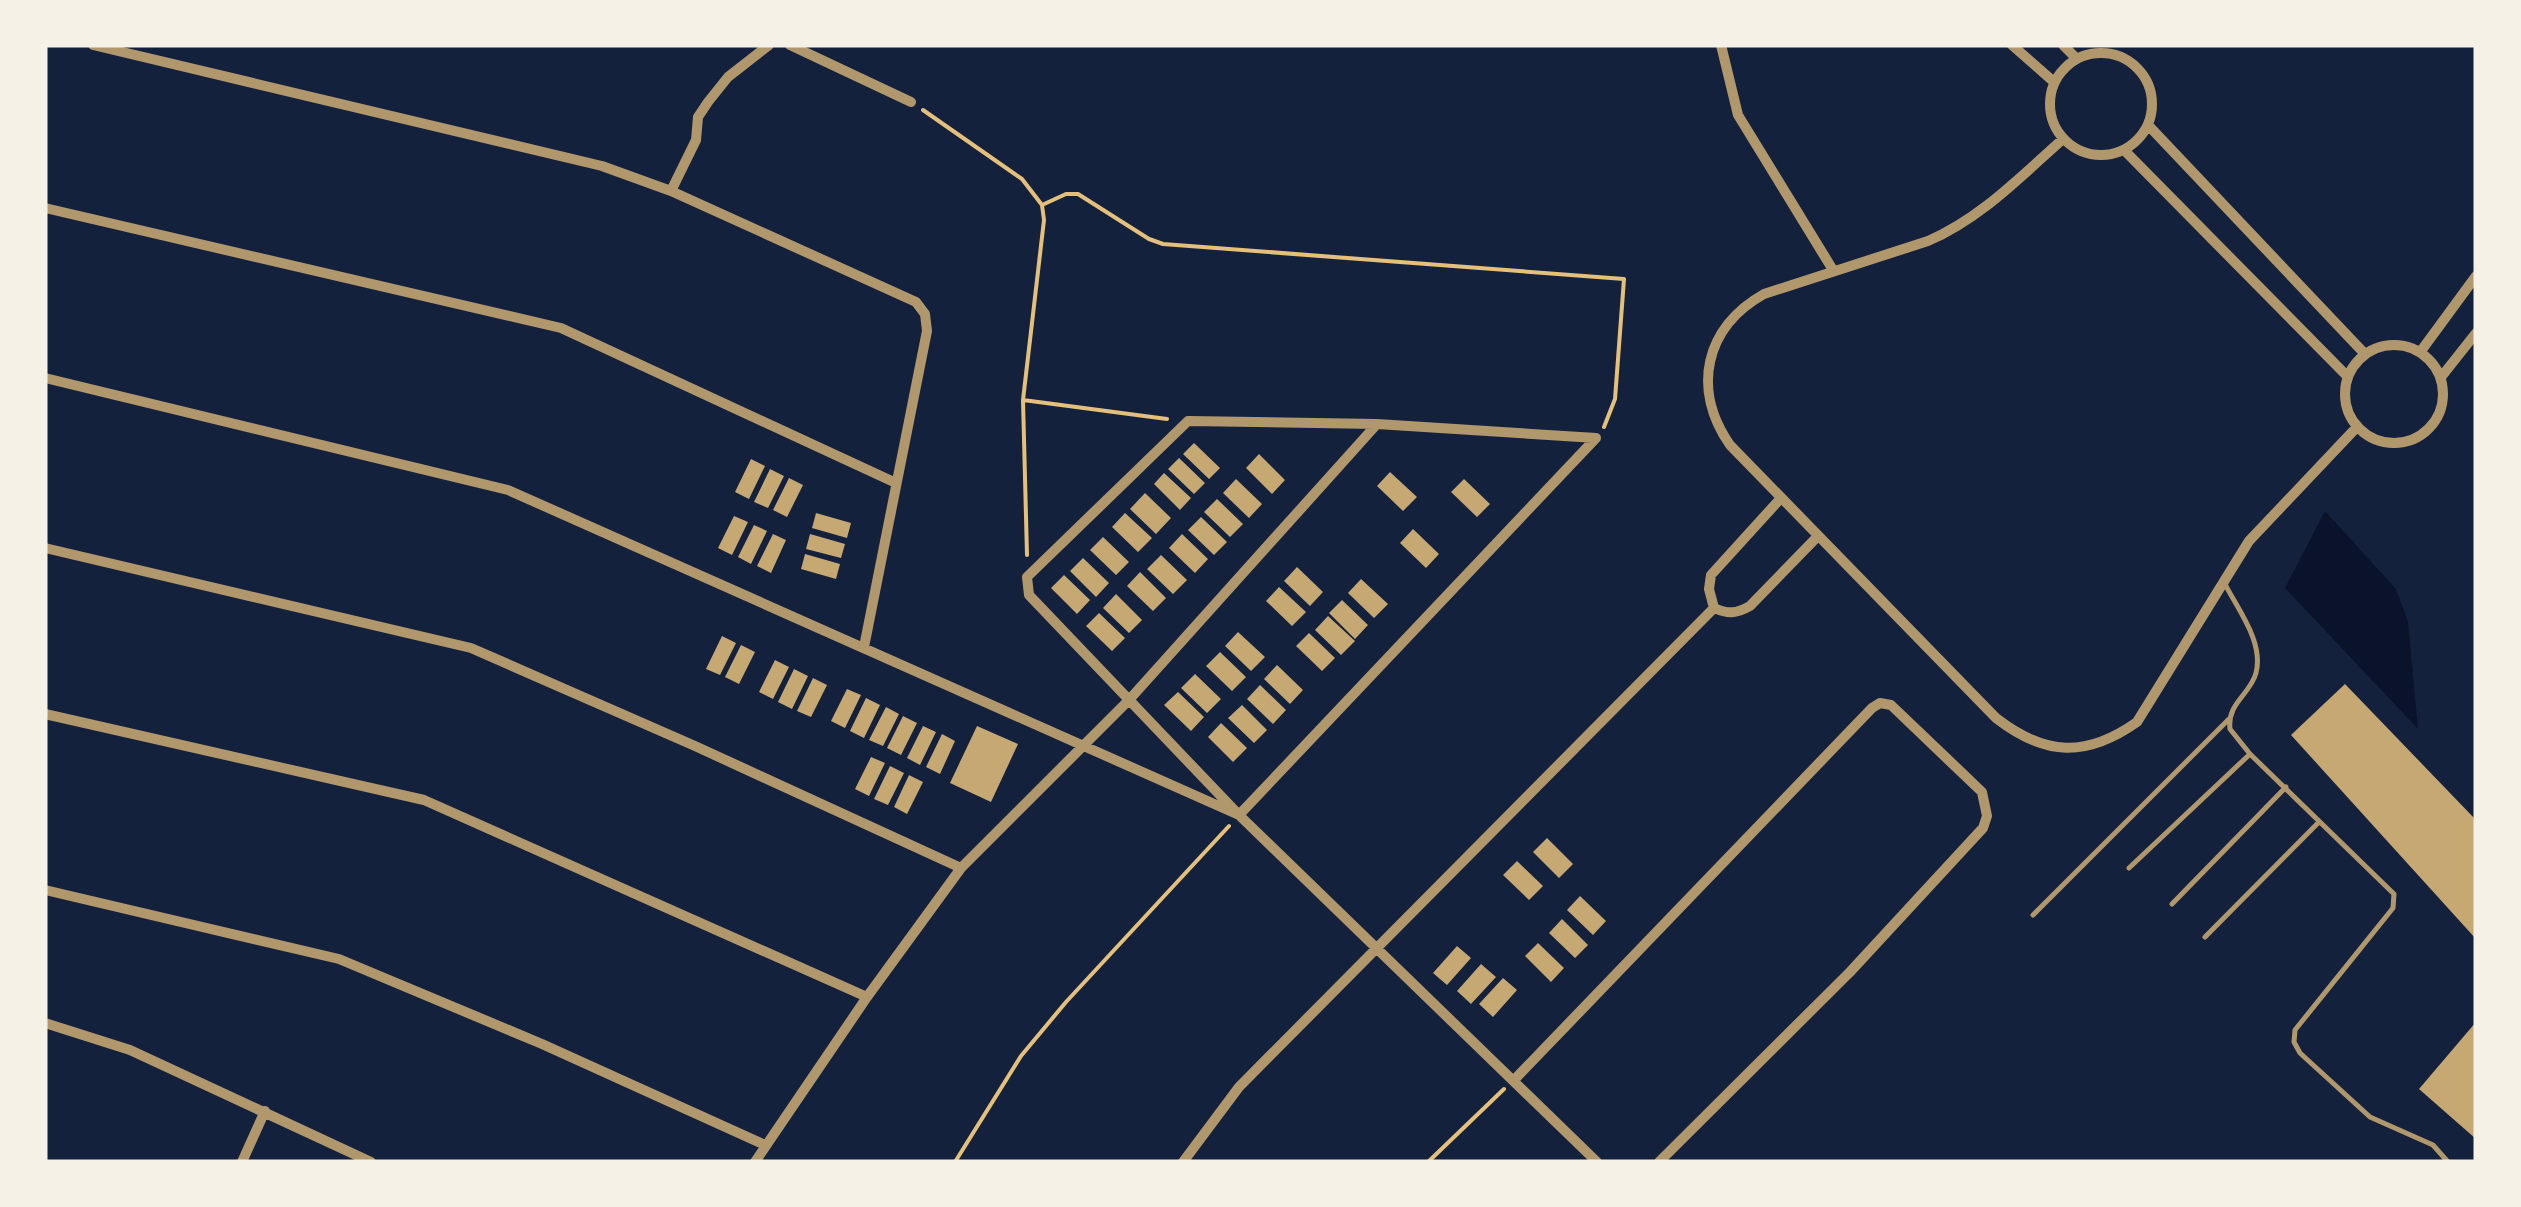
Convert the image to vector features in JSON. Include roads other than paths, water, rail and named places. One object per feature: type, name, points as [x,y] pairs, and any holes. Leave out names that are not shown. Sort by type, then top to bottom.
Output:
[{"type":"street","points":[[93,45],[602,166],[671,191],[916,302],[924,314],[927,332],[864,646]]},
{"type":"street","points":[[671,191],[696,140],[698,117],[708,102],[728,76],[770,45]]},
{"type":"street","points":[[790,45],[911,102]]},
{"type":"street","points":[[1721,45],[1738,115],[1833,270]]},
{"type":"street","points":[[2012,45],[2054,82]]},
{"type":"street","points":[[2063,45],[2076,58]]},
{"type":"street","points":[[2097,52],[2118,55],[2136,66],[2148,84],[2152,105],[2148,126],[2124,150],[2103,155],[2081,152],[2062,139],[2052,122],[2049,102],[2054,82],[2076,58],[2097,52]]},
{"type":"street","points":[[2148,126],[2364,353]]},
{"type":"street","points":[[2062,139],[1975,217],[1953,230],[1764,294],[1744,305],[1730,318],[1717,340],[1708,368],[1708,399],[1715,423],[1730,445],[1996,718],[2042,745],[2069,748],[2091,748],[2112,740],[2137,722],[2248,541],[2356,428]]},
{"type":"street","points":[[2124,150],[2346,376]]},
{"type":"street","points":[[45,208],[561,328],[896,483]]},
{"type":"street","points":[[2421,351],[2476,276]]},
{"type":"street","points":[[2442,376],[2476,333]]},
{"type":"street","points":[[2392,343],[2421,351],[2442,376],[2444,404],[2431,428],[2407,442],[2380,442],[2356,428],[2344,403],[2346,376],[2364,353],[2392,343]]},
{"type":"street","points":[[45,378],[508,490],[1238,815]]},
{"type":"street","points":[[1238,815],[1596,438],[1377,424],[1188,421],[1027,577],[1029,595],[1238,815],[1597,1162]]},
{"type":"street","points":[[755,1162],[961,868],[1129,700],[1377,424]]},
{"type":"street","points":[[1714,608],[1709,589],[1711,575],[1782,498]]},
{"type":"street","points":[[1714,608],[1739,613],[1750,606],[1818,536]]},
{"type":"street","points":[[45,548],[471,648],[961,868]]},
{"type":"street","points":[[1182,1162],[1238,1088],[1714,608]]},
{"type":"street","points":[[1514,1079],[1872,708],[1880,703],[1892,705],[1982,792],[1987,816],[1983,828],[1850,972],[1659,1162]]},
{"type":"street","points":[[45,714],[424,800],[867,997]]},
{"type":"street","points":[[45,890],[339,959],[542,1044],[765,1145]]},
{"type":"street","points":[[45,1023],[130,1050],[371,1162]]},
{"type":"street","points":[[242,1162],[265,1111]]},
{"type":"lane","points":[[2224,582],[2255,642],[2256,674],[2231,710],[2230,729],[2250,754],[2394,894],[2393,908],[2295,1030],[2294,1042],[2300,1053],[2370,1117],[2432,1145],[2448,1162]]},
{"type":"lane","points":[[2032,915],[2229,718]]},
{"type":"lane","points":[[2129,868],[2250,754]]},
{"type":"lane","points":[[2172,904],[2286,786]]},
{"type":"lane","points":[[2205,937],[2319,822]]},
{"type":"water","points":[[2325,511],[2396,589],[2408,622],[2418,729],[2285,588]]}]
